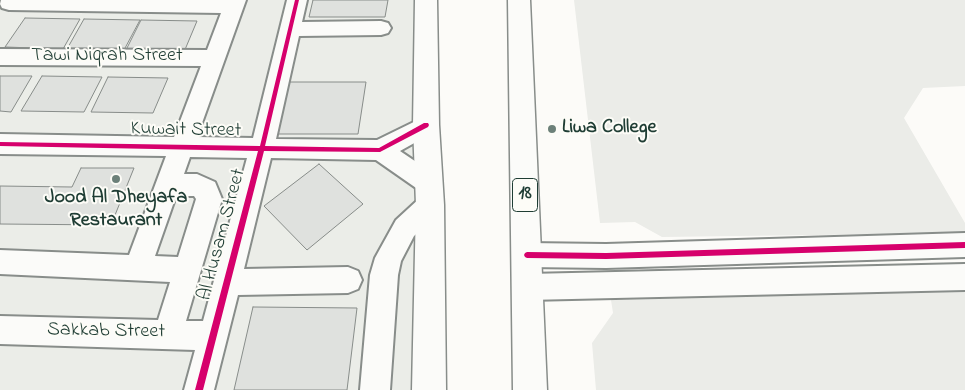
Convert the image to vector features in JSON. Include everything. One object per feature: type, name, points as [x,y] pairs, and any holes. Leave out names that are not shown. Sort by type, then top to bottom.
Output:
[{"type":"main road","points":[[426,0],[426,126],[429,194],[429,390]]},
{"type":"main road","name":"18","points":[[519,0],[530,390]]},
{"type":"street","name":"Al Husam Street","points":[[199,390],[262,148],[297,0]]},
{"type":"street","points":[[7,7],[235,3],[137,268]]},
{"type":"street","points":[[290,29],[381,28]]},
{"type":"street","name":"Tawi Niqrah Street","points":[[0,57],[214,58]]},
{"type":"street","name":"Kuwait Street","points":[[0,144],[380,150],[426,126]]},
{"type":"street","points":[[375,390],[384,275],[395,242],[429,194],[380,150]]},
{"type":"street","points":[[168,185],[197,185],[209,194],[208,205],[168,333]]},
{"type":"street","points":[[527,255],[606,256],[965,245]]},
{"type":"street","points":[[0,262],[188,270]]},
{"type":"street","points":[[528,287],[965,277]]},
{"type":"street","points":[[227,282],[348,280]]},
{"type":"street","name":"Sakkab Street","points":[[0,330],[168,333],[213,336]]},
{"type":"shaded area","points":[[0,0],[416,0],[416,390],[0,390]]},
{"type":"shaded area","points":[[574,0],[965,0],[965,86],[923,88],[904,118],[965,223],[965,233],[662,237],[635,222],[600,223]]},
{"type":"shaded area","points":[[965,280],[965,390],[596,390],[592,343],[613,313],[611,300],[660,299],[678,282]]},
{"type":"building","points":[[313,0],[388,0],[385,17],[309,17]]},
{"type":"building","points":[[25,18],[80,19],[63,49],[5,47]]},
{"type":"building","points":[[84,19],[140,20],[124,50],[67,49]]},
{"type":"building","points":[[141,20],[197,21],[184,52],[126,50]]},
{"type":"building","points":[[0,76],[32,76],[11,112],[0,111]]},
{"type":"building","points":[[42,76],[102,77],[84,112],[21,111]]},
{"type":"building","points":[[108,77],[168,78],[153,113],[91,112]]},
{"type":"building","points":[[286,82],[366,82],[358,134],[274,134]]},
{"type":"building","points":[[319,164],[363,204],[307,250],[264,206]]},
{"type":"building","points":[[81,168],[134,168],[111,225],[0,224],[0,186],[72,187]]},
{"type":"building","points":[[253,307],[357,308],[347,390],[234,390]]},
{"type":"cycle path","points":[[199,390],[262,148],[297,0]]},
{"type":"cycle path","points":[[0,144],[380,150],[426,125]]},
{"type":"cycle path","points":[[527,255],[606,256],[965,245]]},
{"type":"place","name":"Liwa College","points":[[552,129]]},
{"type":"place","name":"Jood Al Dheyafa Restaurant","points":[[116,179]]}]
